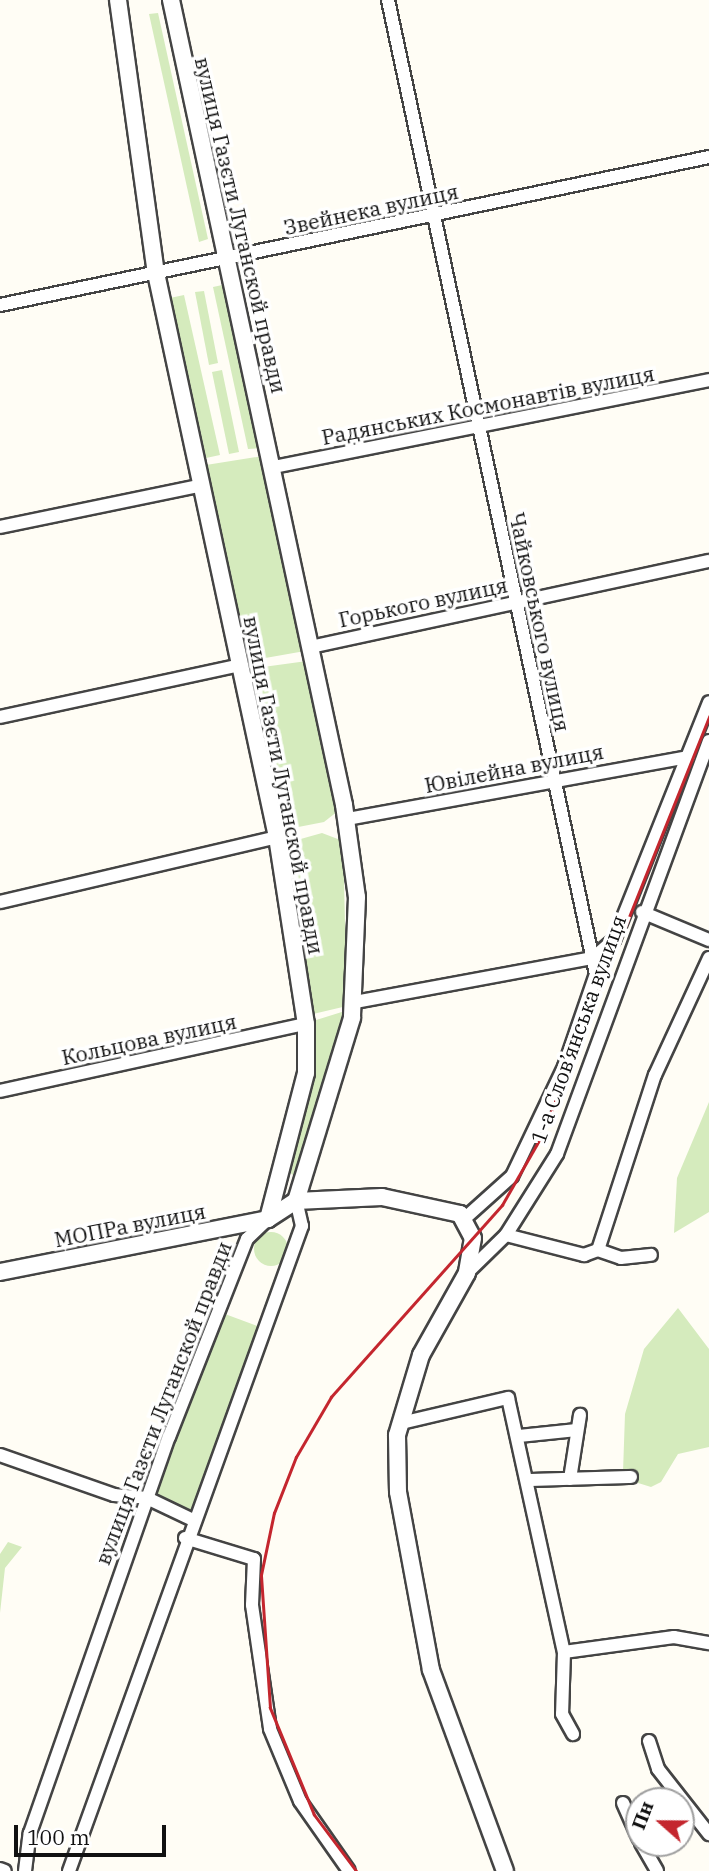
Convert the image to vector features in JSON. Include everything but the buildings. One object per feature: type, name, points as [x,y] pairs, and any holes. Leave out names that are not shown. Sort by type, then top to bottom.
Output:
[{"type":"street","name":"вулиця Газєти Луганской правди","points":[[25,1871],[30,1833],[147,1498],[247,1239],[268,1219],[306,1073],[306,1024],[278,837],[156,273],[118,0]]},
{"type":"street","name":"вулиця Газєти Луганской правди","points":[[69,1871],[191,1520],[302,1226],[296,1201],[355,1002],[357,897],[347,819],[230,258],[187,92],[171,0]]},
{"type":"street","name":"Чайковського вулиця","points":[[388,0],[436,214],[596,974],[564,1067],[512,1176],[464,1219]]},
{"type":"street","name":"Звейнека вулиця","points":[[0,305],[709,157]]},
{"type":"street","name":"Радянських Космонавтів вулиця","points":[[274,467],[709,380]]},
{"type":"street","points":[[0,527],[203,485]]},
{"type":"street","name":"Горького вулиця","points":[[310,646],[709,561]]},
{"type":"street","points":[[0,717],[240,665]]},
{"type":"street","points":[[355,1002],[593,958],[614,940],[709,702]]},
{"type":"street","name":"1-а Слов’янська вулиця","points":[[505,1871],[431,1670],[398,1492],[401,1423],[421,1355],[467,1273],[506,1235],[557,1154],[642,912],[709,741]]},
{"type":"street","name":"Ювілейна вулиця","points":[[347,819],[554,779],[688,757]]},
{"type":"street","points":[[0,902],[278,837]]},
{"type":"street","points":[[642,912],[709,940]]},
{"type":"street","points":[[598,1250],[655,1075],[709,958]]},
{"type":"street","name":"Кольцова вулиця","points":[[0,1091],[306,1024]]},
{"type":"street","points":[[268,1219],[296,1201],[382,1197],[448,1207],[464,1219],[473,1238],[467,1273]]},
{"type":"street","name":"МОПРа вулиця","points":[[0,1272],[268,1219]]},
{"type":"street","points":[[506,1235],[584,1255],[598,1250],[621,1258],[651,1255]]},
{"type":"street","points":[[401,1423],[508,1398],[519,1436],[564,1652],[562,1714],[573,1734]]},
{"type":"street","points":[[570,1479],[580,1415]]},
{"type":"street","points":[[519,1436],[577,1430]]},
{"type":"street","points":[[0,1455],[114,1496],[147,1498],[191,1520]]},
{"type":"street","points":[[528,1480],[631,1477]]},
{"type":"street","points":[[185,1538],[254,1559],[252,1605],[270,1730],[300,1801],[349,1871]]},
{"type":"street","points":[[564,1652],[674,1637],[709,1643]]},
{"type":"street","points":[[649,1741],[658,1769],[709,1834]]},
{"type":"street","points":[[623,1803],[625,1807]]},
{"type":"street","points":[[0,1869],[5,1871]]},
{"type":"green space","points":[[158,13],[208,239],[199,242],[149,14]]},
{"type":"green space","points":[[227,284],[261,448],[248,449],[213,287]]},
{"type":"green space","points":[[204,291],[218,363],[209,365],[195,292]]},
{"type":"green space","points":[[184,295],[220,455],[206,458],[170,298]]},
{"type":"green space","points":[[222,370],[239,452],[229,454],[212,372]]},
{"type":"green space","points":[[263,456],[305,651],[248,661],[206,465]]},
{"type":"green space","points":[[307,661],[338,811],[324,822],[288,829],[279,818],[249,669]]},
{"type":"green space","points":[[322,833],[343,841],[347,1006],[313,1014],[285,851],[290,842]]},
{"type":"green space","points":[[345,1011],[340,1046],[293,1175],[286,1169],[311,1078],[313,1021]]},
{"type":"green space","points":[[709,1102],[709,1212],[674,1233],[677,1178]]},
{"type":"green space","points":[[271,1232],[283,1237],[288,1249],[283,1261],[271,1266],[259,1261],[254,1249],[259,1237]]},
{"type":"green space","points":[[678,1308],[709,1349],[709,1447],[678,1454],[661,1482],[651,1487],[635,1482],[636,1472],[623,1472],[625,1414],[644,1349]]},
{"type":"green space","points":[[225,1314],[260,1327],[190,1512],[154,1495]]},
{"type":"green space","points":[[8,1542],[22,1547],[5,1568],[0,1613],[0,1554]]},
{"type":"railway","points":[[356,1871],[314,1815],[270,1708],[261,1575],[274,1513],[296,1457],[331,1397],[502,1205],[541,1137],[709,716]]}]
